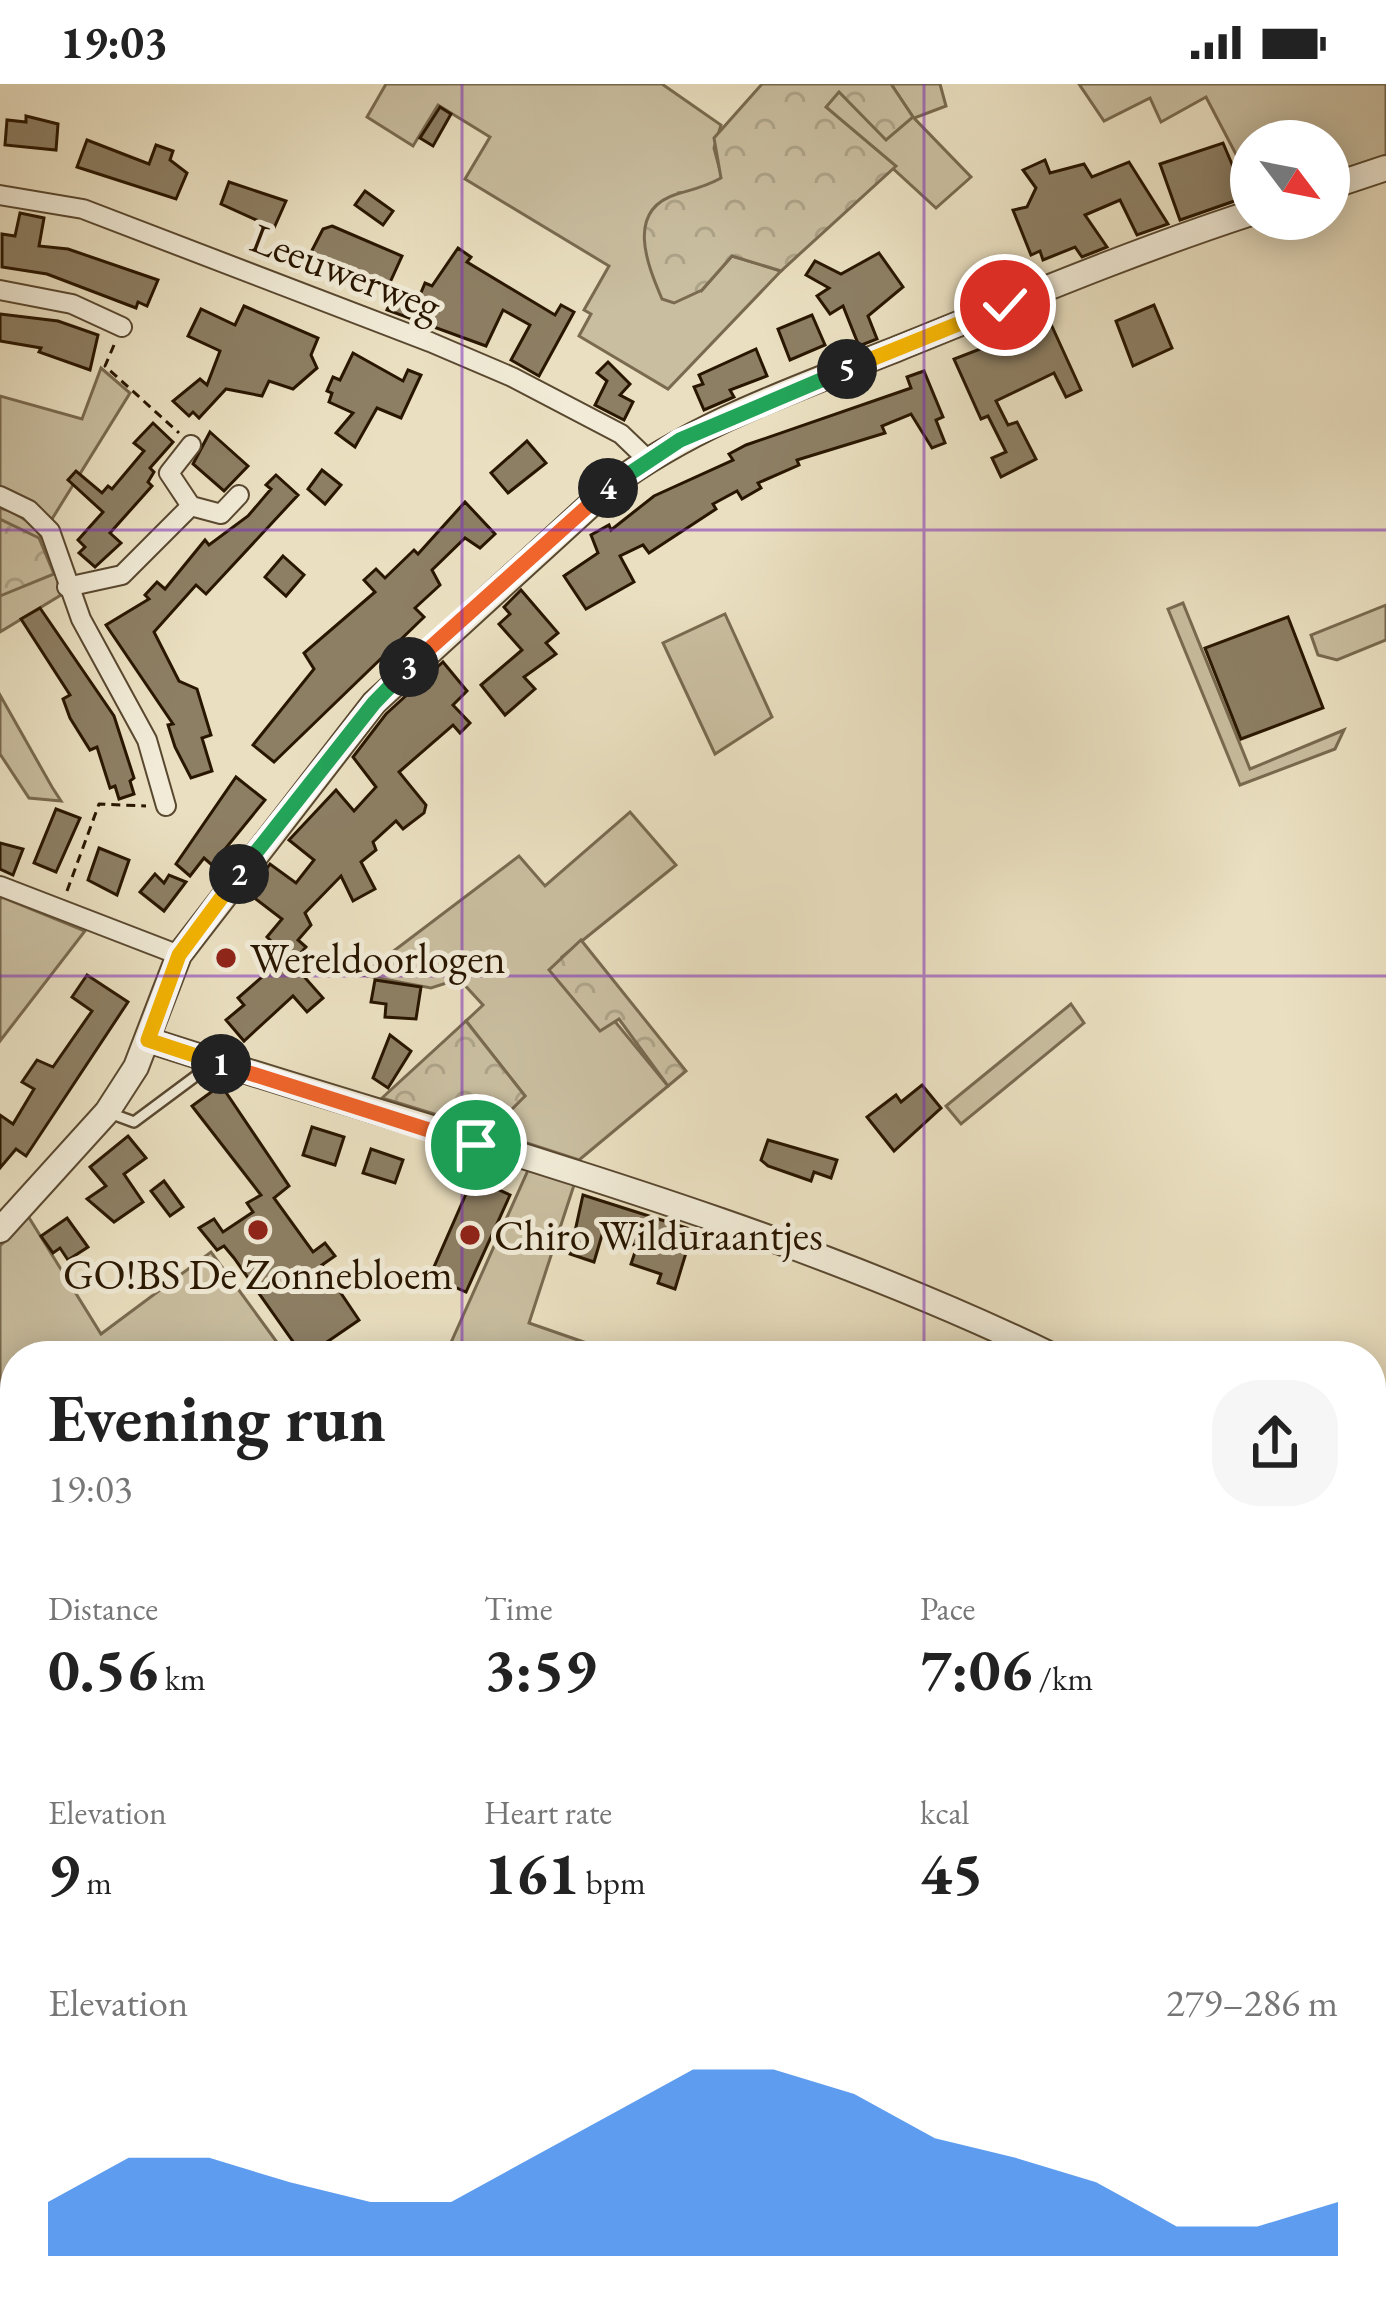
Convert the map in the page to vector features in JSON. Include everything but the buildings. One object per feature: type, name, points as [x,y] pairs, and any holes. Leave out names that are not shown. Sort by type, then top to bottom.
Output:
[{"type":"street","points":[[1350,180],[1386,169]]},
{"type":"street","name":"Leeuwerweg","points":[[0,195],[83,209],[430,342],[512,377],[621,434],[647,459]]},
{"type":"street","points":[[0,1230],[107,1112],[148,1040],[179,955],[374,703],[556,532],[647,459],[744,410],[1230,219]]},
{"type":"street","points":[[0,290],[72,304],[122,327]]},
{"type":"street","points":[[190,445],[169,473],[191,506],[221,514],[238,495]]},
{"type":"street","points":[[0,496],[29,510],[50,531],[67,587],[140,724],[166,806]]},
{"type":"street","points":[[67,587],[122,575],[191,506]]},
{"type":"street","points":[[0,886],[179,955]]},
{"type":"street","points":[[148,1040],[756,1234],[932,1301],[1020,1341]]},
{"type":"lane","points":[[107,1112],[134,1122],[215,1062]]},
{"type":"path","points":[[122,327],[105,366],[190,445]]},
{"type":"path","points":[[60,909],[99,804],[166,806]]},
{"type":"green space","points":[[386,84],[662,84],[721,125],[714,148],[722,178],[698,192],[679,193],[702,290],[732,256],[781,271],[668,389],[579,336],[591,314],[584,310],[609,266],[465,179],[490,137],[438,105],[413,146],[367,117]]},
{"type":"green space","points":[[762,84],[891,84],[913,117],[886,140],[839,92],[826,107],[896,166],[781,271],[732,256],[702,290],[674,303],[662,299],[646,255],[645,225],[651,212],[677,194],[721,178],[714,138]]},
{"type":"green space","points":[[891,84],[940,84],[946,106],[914,118],[971,177],[936,208],[826,107],[838,91],[913,117]]},
{"type":"green space","points":[[1079,84],[1386,84],[1386,155],[1350,167],[1350,120],[1230,120],[1230,143],[1206,97],[1161,122],[1150,98],[1104,121]]},
{"type":"green space","points":[[101,368],[130,393],[52,519],[0,489],[0,396],[82,419]]},
{"type":"green space","points":[[0,508],[27,521],[44,541],[61,595],[0,632]]},
{"type":"green space","points":[[0,519],[39,538],[54,574],[0,596]]},
{"type":"green space","points":[[1183,603],[1250,769],[1344,730],[1335,749],[1240,785],[1168,609]]},
{"type":"green space","points":[[1386,605],[1386,640],[1337,660],[1318,655],[1311,635]]},
{"type":"green space","points":[[725,614],[772,717],[715,754],[663,643]]},
{"type":"green space","points":[[0,695],[61,801],[29,798],[0,754]]},
{"type":"green space","points":[[630,812],[676,865],[562,957],[668,1086],[579,1160],[490,1131],[525,1096],[466,1021],[483,1005],[459,979],[431,988],[362,975],[519,856],[545,886]]},
{"type":"green space","points":[[0,900],[85,931],[0,1041]]},
{"type":"green space","points":[[581,940],[686,1071],[668,1086],[619,1019],[600,1031],[549,970]]},
{"type":"green space","points":[[1071,1004],[1084,1023],[961,1124],[946,1106]]},
{"type":"green space","points":[[466,1021],[525,1096],[490,1131],[382,1098]]},
{"type":"green space","points":[[529,1168],[575,1182],[529,1323],[581,1341],[452,1341]]},
{"type":"green space","points":[[28,1216],[101,1334],[211,1252],[276,1341],[0,1341],[0,1246]]},
{"type":"place","name":"Wereldoorlogen","points":[[226,958]]},
{"type":"place","name":"GO!BS De Zonnebloem","points":[[258,1230]]},
{"type":"place","name":"Chiro Wilduraantjes","points":[[470,1235]]},
{"type":"route","points":[[476,1145],[148,1040],[179,955],[274,826],[374,703],[435,642],[610,487],[647,459],[723,419],[1005,305]]}]
